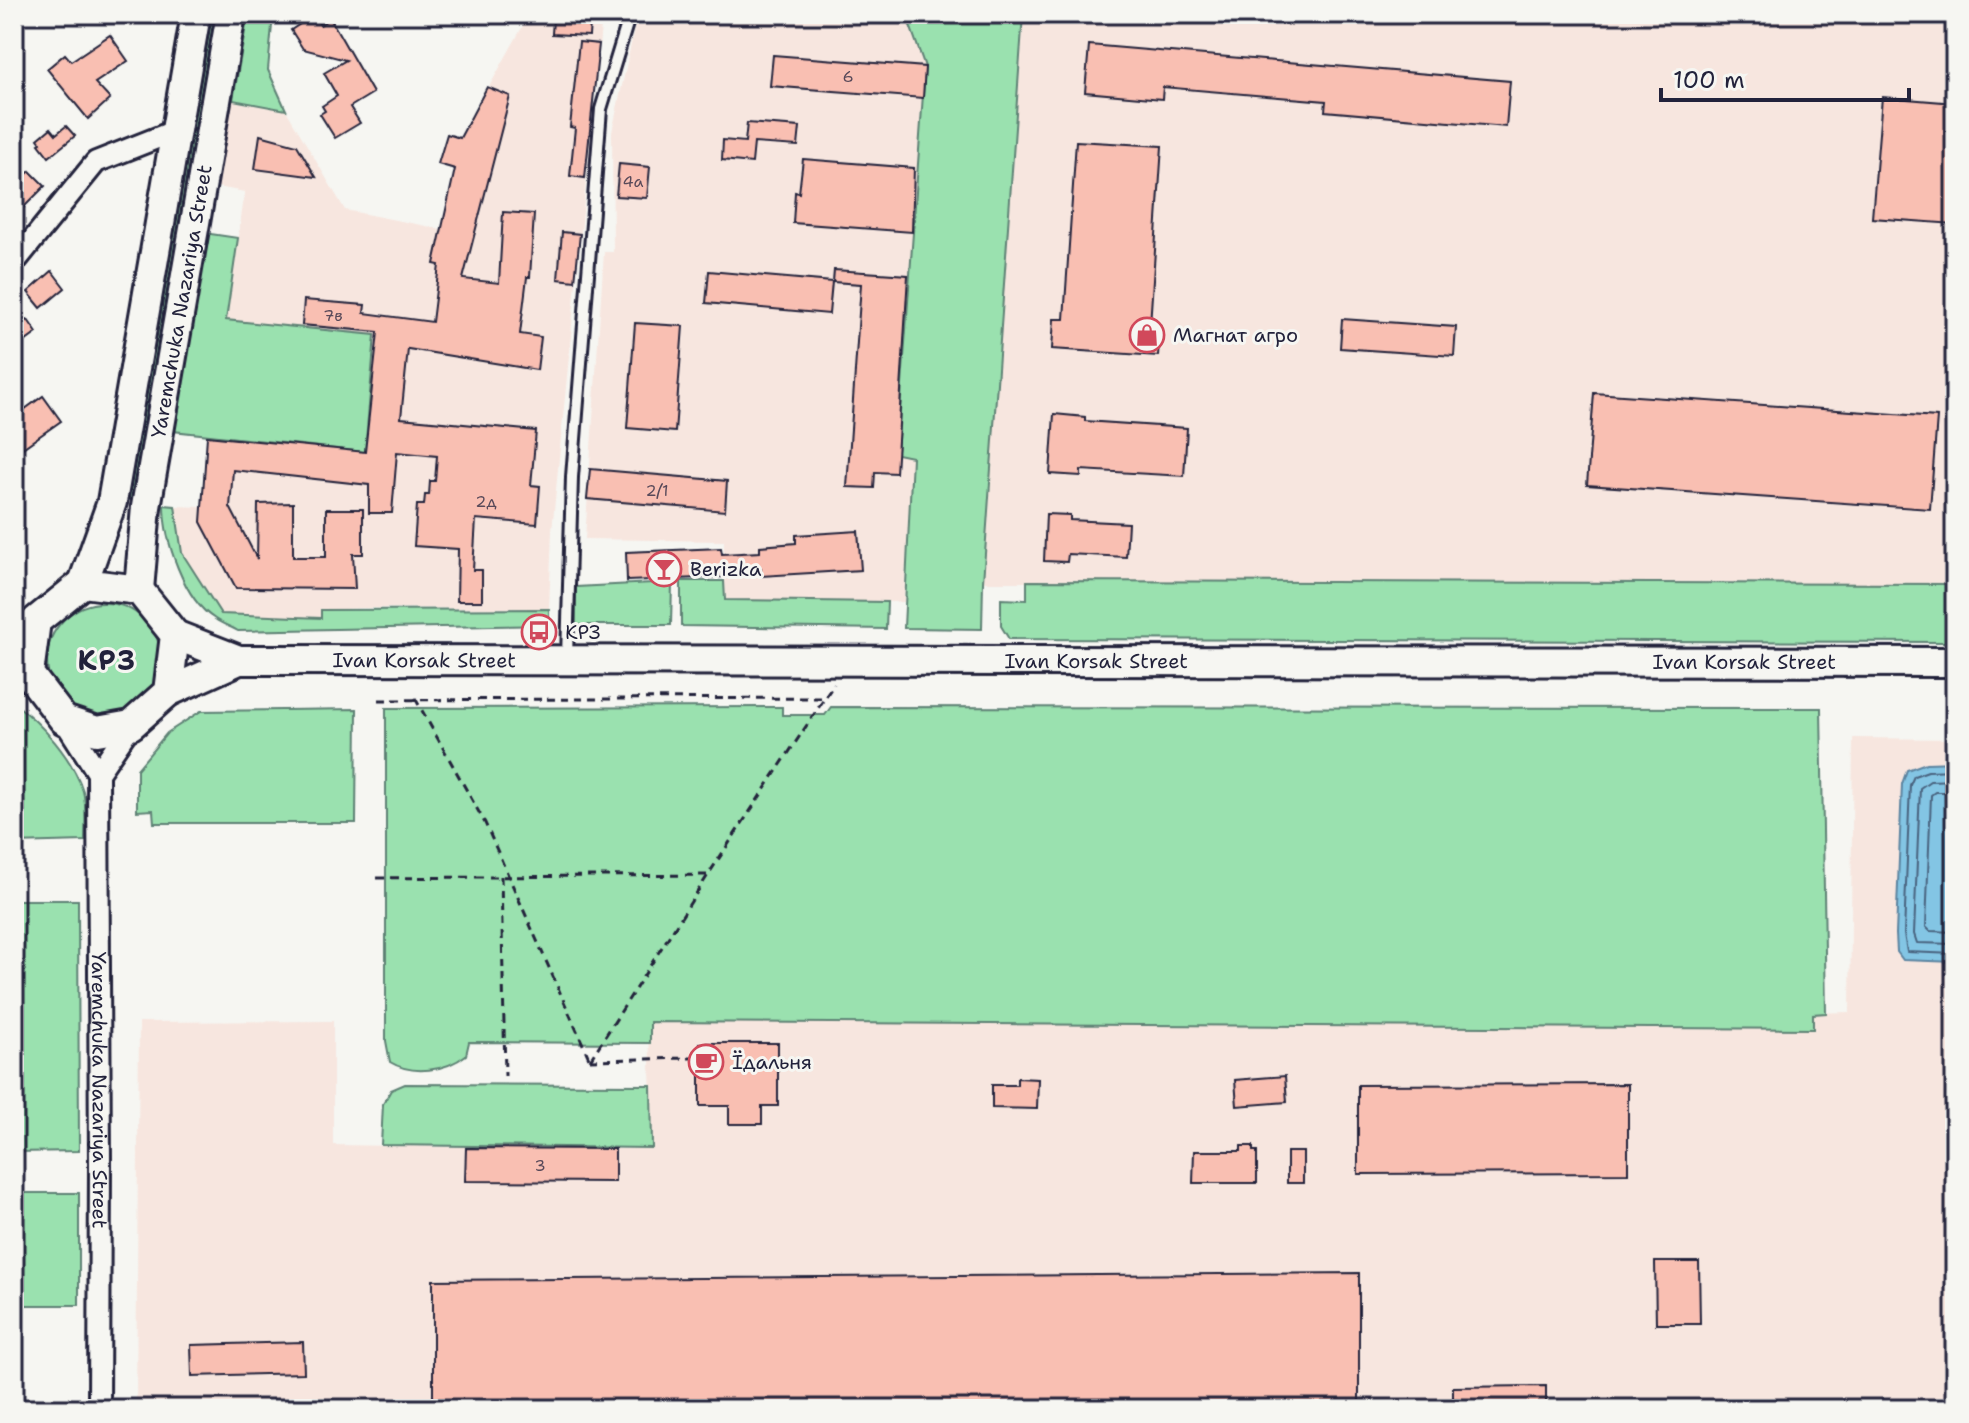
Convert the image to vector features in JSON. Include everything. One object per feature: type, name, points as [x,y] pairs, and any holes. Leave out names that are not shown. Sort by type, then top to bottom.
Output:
[{"type":"street","name":"Yaremchuka Nazariya Street","points":[[83,583],[112,502],[196,14]]},
{"type":"street","name":"Yaremchuka Nazariya Street","points":[[139,590],[146,507],[231,14]]},
{"type":"street","points":[[14,263],[96,162],[177,130]]},
{"type":"street","points":[[83,583],[139,590],[175,635],[239,660],[168,692],[131,725],[98,773],[64,720],[22,672],[25,625],[83,583]]},
{"type":"street","points":[[168,692],[175,635]]},
{"type":"street","name":"Ivan Korsak Street","points":[[239,660],[1955,662]]},
{"type":"street","points":[[64,720],[97,731],[131,725]]},
{"type":"street","name":"Yaremchuka Nazariya Street","points":[[98,773],[99,1409]]},
{"type":"lane","points":[[567,660],[572,477],[601,109],[630,14]]},
{"type":"path","points":[[590,1060],[850,661]]},
{"type":"path","points":[[415,698],[485,823],[590,1060]]},
{"type":"path","points":[[379,700],[824,698]]},
{"type":"path","points":[[377,878],[708,875]]},
{"type":"path","points":[[501,876],[505,1076]]},
{"type":"path","points":[[590,1060],[692,1058]]},
{"type":"shaded area","points":[[641,14],[906,14],[925,67],[898,454],[912,457],[904,602],[724,600],[724,541],[585,539],[604,252],[613,252],[612,132],[636,21]]},
{"type":"shaded area","points":[[1023,14],[1955,14],[1955,584],[983,582]]},
{"type":"shaded area","points":[[529,15],[602,16],[552,531],[549,609],[364,608],[322,610],[321,618],[221,614],[182,553],[175,506],[202,507],[207,436],[245,192],[217,187],[233,100],[286,110],[345,210],[441,229],[464,132]]},
{"type":"shaded area","points":[[1853,738],[1955,739],[1955,1409],[136,1409],[139,1022],[333,1021],[333,1145],[615,1149],[652,1148],[649,1022],[1812,1029],[1813,1013],[1850,1012]]},
{"type":"green space","points":[[206,14],[215,14],[135,501],[127,499]]},
{"type":"green space","points":[[248,14],[273,14],[268,70],[286,110],[233,100]]},
{"type":"green space","points":[[906,14],[1002,17],[1023,14],[982,629],[904,628],[912,457],[897,454],[925,67]]},
{"type":"green space","points":[[204,233],[238,238],[226,320],[375,335],[365,452],[173,431]]},
{"type":"green space","points":[[164,505],[175,506],[182,553],[221,614],[321,618],[321,610],[549,609],[549,625],[238,631],[204,610],[185,584],[172,551]]},
{"type":"green space","points":[[681,581],[724,581],[725,600],[887,602],[886,629],[681,626]]},
{"type":"green space","points":[[1027,581],[1955,584],[1955,642],[1009,639],[1001,626],[1001,599],[1027,600]]},
{"type":"green space","points":[[672,582],[671,625],[576,625],[576,587]]},
{"type":"green space","points":[[104,603],[126,607],[145,619],[157,638],[161,660],[157,682],[145,701],[126,713],[104,717],[82,713],[63,701],[51,682],[47,660],[51,638],[63,619],[82,607]]},
{"type":"green space","points":[[14,703],[55,742],[72,766],[83,791],[85,841],[14,843]]},
{"type":"green space","points":[[782,707],[782,715],[825,715],[831,707],[1821,708],[1826,1013],[1813,1014],[1813,1029],[650,1022],[650,1043],[469,1042],[466,1055],[439,1068],[409,1069],[390,1062],[386,1041],[386,708]]},
{"type":"green space","points":[[357,709],[356,823],[154,823],[153,810],[137,811],[137,769],[167,733],[201,711]]},
{"type":"green space","points":[[14,900],[78,900],[79,1151],[14,1152]]},
{"type":"green space","points":[[405,1084],[651,1085],[652,1148],[381,1145],[383,1104],[391,1090]]},
{"type":"green space","points":[[14,1193],[79,1193],[79,1305],[14,1305]]},
{"type":"water","points":[[1955,762],[1955,962],[1903,960],[1897,952],[1896,934],[1902,784],[1907,770],[1926,763]]},
{"type":"building","points":[[314,15],[320,25],[330,18],[373,93],[350,107],[360,123],[335,138],[320,114],[325,111],[322,106],[337,96],[324,73],[346,60],[303,49],[291,30]]},
{"type":"building","points":[[553,19],[590,22],[589,36],[552,34]]},
{"type":"building","points":[[110,35],[128,61],[95,83],[110,99],[88,119],[47,69],[65,54],[71,61]]},
{"type":"building","points":[[579,42],[599,44],[585,178],[570,176],[575,128],[570,127]]},
{"type":"building","points":[[1089,45],[1510,81],[1506,127],[1325,111],[1326,101],[1163,87],[1162,99],[1085,92]]},
{"type":"building","points":[[773,55],[925,67],[923,98],[770,86]]},
{"type":"building","points":[[487,87],[510,96],[463,279],[499,283],[503,212],[534,214],[530,277],[527,277],[520,334],[541,337],[537,370],[408,349],[401,418],[536,431],[531,485],[540,486],[537,524],[476,519],[473,570],[482,570],[482,601],[457,601],[458,549],[414,546],[417,505],[424,505],[425,495],[429,495],[430,481],[435,481],[437,456],[397,452],[392,513],[369,513],[369,485],[233,470],[230,507],[257,559],[258,504],[293,503],[293,557],[326,557],[326,509],[363,509],[363,554],[353,554],[355,589],[236,588],[201,522],[207,436],[365,452],[378,332],[302,325],[304,300],[365,305],[364,313],[432,322],[439,265],[434,264],[455,169],[438,164],[447,134],[460,138]]},
{"type":"building","points":[[1882,97],[1955,103],[1955,224],[1872,218]]},
{"type":"building","points":[[747,123],[800,127],[798,146],[754,143],[752,163],[722,160],[723,140],[745,142]]},
{"type":"building","points":[[66,126],[75,136],[49,157],[38,139],[51,128],[56,134]]},
{"type":"building","points":[[260,135],[297,145],[316,177],[255,169]]},
{"type":"building","points":[[1076,141],[1162,146],[1150,325],[1160,325],[1158,356],[1052,349],[1054,319],[1064,319]]},
{"type":"building","points":[[803,159],[914,168],[912,232],[793,223],[795,192],[799,193]]},
{"type":"building","points":[[619,164],[650,167],[647,198],[616,196]]},
{"type":"building","points":[[30,171],[45,186],[23,208],[14,198],[14,186]]},
{"type":"building","points":[[562,232],[580,234],[575,281],[558,279]]},
{"type":"building","points":[[834,270],[908,275],[896,473],[875,472],[874,488],[847,487],[861,284],[833,282]]},
{"type":"building","points":[[52,271],[65,288],[41,308],[28,292]]},
{"type":"building","points":[[709,271],[832,282],[829,314],[706,303]]},
{"type":"building","points":[[1342,319],[1456,327],[1454,356],[1340,348]]},
{"type":"building","points":[[28,320],[37,333],[26,341],[17,328]]},
{"type":"building","points":[[635,323],[683,326],[675,432],[627,428]]},
{"type":"building","points":[[14,391],[25,409],[43,396],[61,421],[14,454]]},
{"type":"building","points":[[1594,393],[1937,417],[1930,509],[1587,485]]},
{"type":"building","points":[[1054,414],[1085,417],[1085,421],[1187,428],[1184,476],[1081,470],[1081,476],[1050,474]]},
{"type":"building","points":[[590,469],[727,481],[725,511],[587,499]]},
{"type":"building","points":[[1046,514],[1070,515],[1070,520],[1128,523],[1126,557],[1068,554],[1067,562],[1044,561]]},
{"type":"building","points":[[858,531],[861,570],[761,576],[761,568],[722,570],[723,577],[627,581],[626,552],[721,548],[722,554],[760,552],[760,546],[796,543],[796,535]]},
{"type":"building","points":[[700,1043],[778,1043],[778,1106],[762,1106],[762,1124],[729,1124],[729,1106],[700,1106]]},
{"type":"building","points":[[1285,1076],[1287,1102],[1237,1106],[1235,1080]]},
{"type":"building","points":[[1017,1078],[1038,1079],[1037,1109],[992,1108],[992,1085],[1017,1085]]},
{"type":"building","points":[[1628,1084],[1628,1173],[1358,1174],[1358,1085]]},
{"type":"building","points":[[1241,1146],[1253,1146],[1253,1151],[1257,1151],[1257,1183],[1193,1183],[1194,1151],[1241,1151]]},
{"type":"building","points":[[466,1148],[615,1149],[615,1182],[465,1181]]},
{"type":"building","points":[[1287,1152],[1303,1152],[1303,1183],[1287,1183]]},
{"type":"building","points":[[1655,1262],[1699,1262],[1700,1324],[1656,1324]]},
{"type":"building","points":[[1359,1273],[1359,1409],[433,1409],[433,1280]]},
{"type":"building","points":[[303,1342],[304,1373],[192,1376],[191,1345]]},
{"type":"building","points":[[1546,1386],[1546,1409],[1453,1409],[1453,1387]]},
{"type":"place","name":"Магнат агро","points":[[1147,335]]},
{"type":"place","name":"Berizka","points":[[664,569]]},
{"type":"place","name":"КРЗ","points":[[539,632]]},
{"type":"place","name":"Їдальня","points":[[706,1062]]},
{"type":"district","name":"КРЗ","points":[[107,660]]}]
